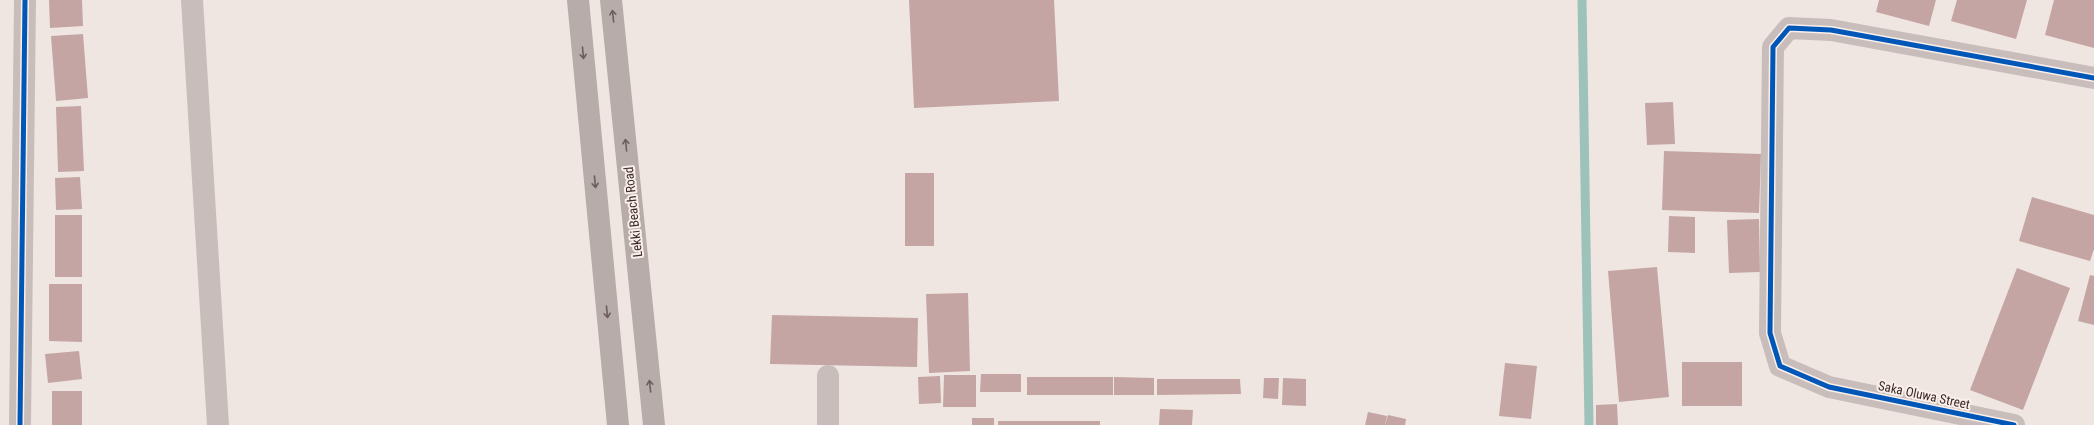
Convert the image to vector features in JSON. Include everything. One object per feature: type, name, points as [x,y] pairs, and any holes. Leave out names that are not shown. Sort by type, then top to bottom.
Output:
[{"type":"main road","points":[[578,0],[618,425]]},
{"type":"main road","name":"Lekki Beach Road","points":[[611,0],[654,425]]},
{"type":"street","points":[[20,425],[25,0]]},
{"type":"street","points":[[192,0],[218,425]]},
{"type":"street","name":"Saka Oluwa Street","points":[[2014,425],[1829,387],[1780,366],[1770,333],[1773,47],[1790,28],[1831,30],[2094,78]]},
{"type":"street","points":[[828,376],[828,425]]},
{"type":"building","points":[[49,0],[82,0],[83,26],[50,28]]},
{"type":"building","points":[[909,0],[1054,0],[1059,101],[914,108]]},
{"type":"building","points":[[1879,0],[1936,0],[1929,26],[1876,12]]},
{"type":"building","points":[[1957,0],[2027,0],[2016,39],[1951,21]]},
{"type":"building","points":[[2054,0],[2094,0],[2094,48],[2045,35]]},
{"type":"building","points":[[83,34],[88,98],[56,101],[51,36]]},
{"type":"building","points":[[1673,102],[1675,144],[1647,145],[1645,103]]},
{"type":"building","points":[[81,106],[84,171],[58,172],[56,107]]},
{"type":"building","points":[[1664,151],[1761,154],[1759,213],[1662,210]]},
{"type":"building","points":[[905,173],[934,173],[934,246],[905,246]]},
{"type":"building","points":[[80,177],[82,209],[56,210],[55,178]]},
{"type":"building","points":[[2032,197],[2094,215],[2094,249],[2090,261],[2019,241]]},
{"type":"building","points":[[55,215],[82,215],[82,277],[55,277]]},
{"type":"building","points":[[1669,216],[1695,217],[1695,253],[1668,252]]},
{"type":"building","points":[[1759,219],[1760,272],[1729,273],[1727,220]]},
{"type":"building","points":[[1657,267],[1669,397],[1619,402],[1608,271]]},
{"type":"building","points":[[2017,268],[2070,288],[2023,410],[1970,390]]},
{"type":"building","points":[[2090,275],[2094,276],[2094,325],[2078,321]]},
{"type":"building","points":[[49,284],[82,284],[82,342],[49,341]]},
{"type":"building","points":[[968,293],[970,371],[929,373],[926,294]]},
{"type":"building","points":[[772,315],[918,318],[917,367],[770,364]]},
{"type":"building","points":[[79,351],[82,379],[48,383],[45,354]]},
{"type":"building","points":[[1682,362],[1742,362],[1742,406],[1682,406]]},
{"type":"building","points":[[1505,363],[1537,366],[1531,419],[1499,416]]},
{"type":"building","points":[[981,374],[1021,374],[1021,392],[980,392]]},
{"type":"building","points":[[944,375],[976,375],[976,407],[943,407]]},
{"type":"building","points":[[940,376],[941,403],[919,404],[918,377]]},
{"type":"building","points":[[1027,377],[1113,377],[1113,395],[1027,395]]},
{"type":"building","points":[[1114,377],[1154,378],[1154,395],[1114,395]]},
{"type":"building","points":[[1264,378],[1279,378],[1278,399],[1263,398]]},
{"type":"building","points":[[1283,378],[1306,379],[1306,406],[1282,405]]},
{"type":"building","points":[[1157,379],[1240,379],[1241,394],[1157,395]]},
{"type":"building","points":[[52,391],[82,391],[82,425],[52,425]]},
{"type":"building","points":[[1617,404],[1618,425],[1596,425],[1596,405]]},
{"type":"building","points":[[1160,409],[1193,410],[1192,425],[1159,425]]},
{"type":"building","points":[[1368,412],[1387,416],[1385,425],[1365,425]]},
{"type":"building","points":[[1388,415],[1406,419],[1405,425],[1385,425]]},
{"type":"building","points":[[972,418],[994,418],[994,425],[972,425]]},
{"type":"building","points":[[998,421],[1100,421],[1100,425],[998,425]]},
{"type":"waterway","points":[[1582,0],[1589,425]]},
{"type":"cycle path","points":[[20,425],[25,0]]},
{"type":"cycle path","points":[[2014,425],[1829,387],[1780,366],[1770,333],[1773,47],[1789,28],[1831,30],[2094,78]]}]
